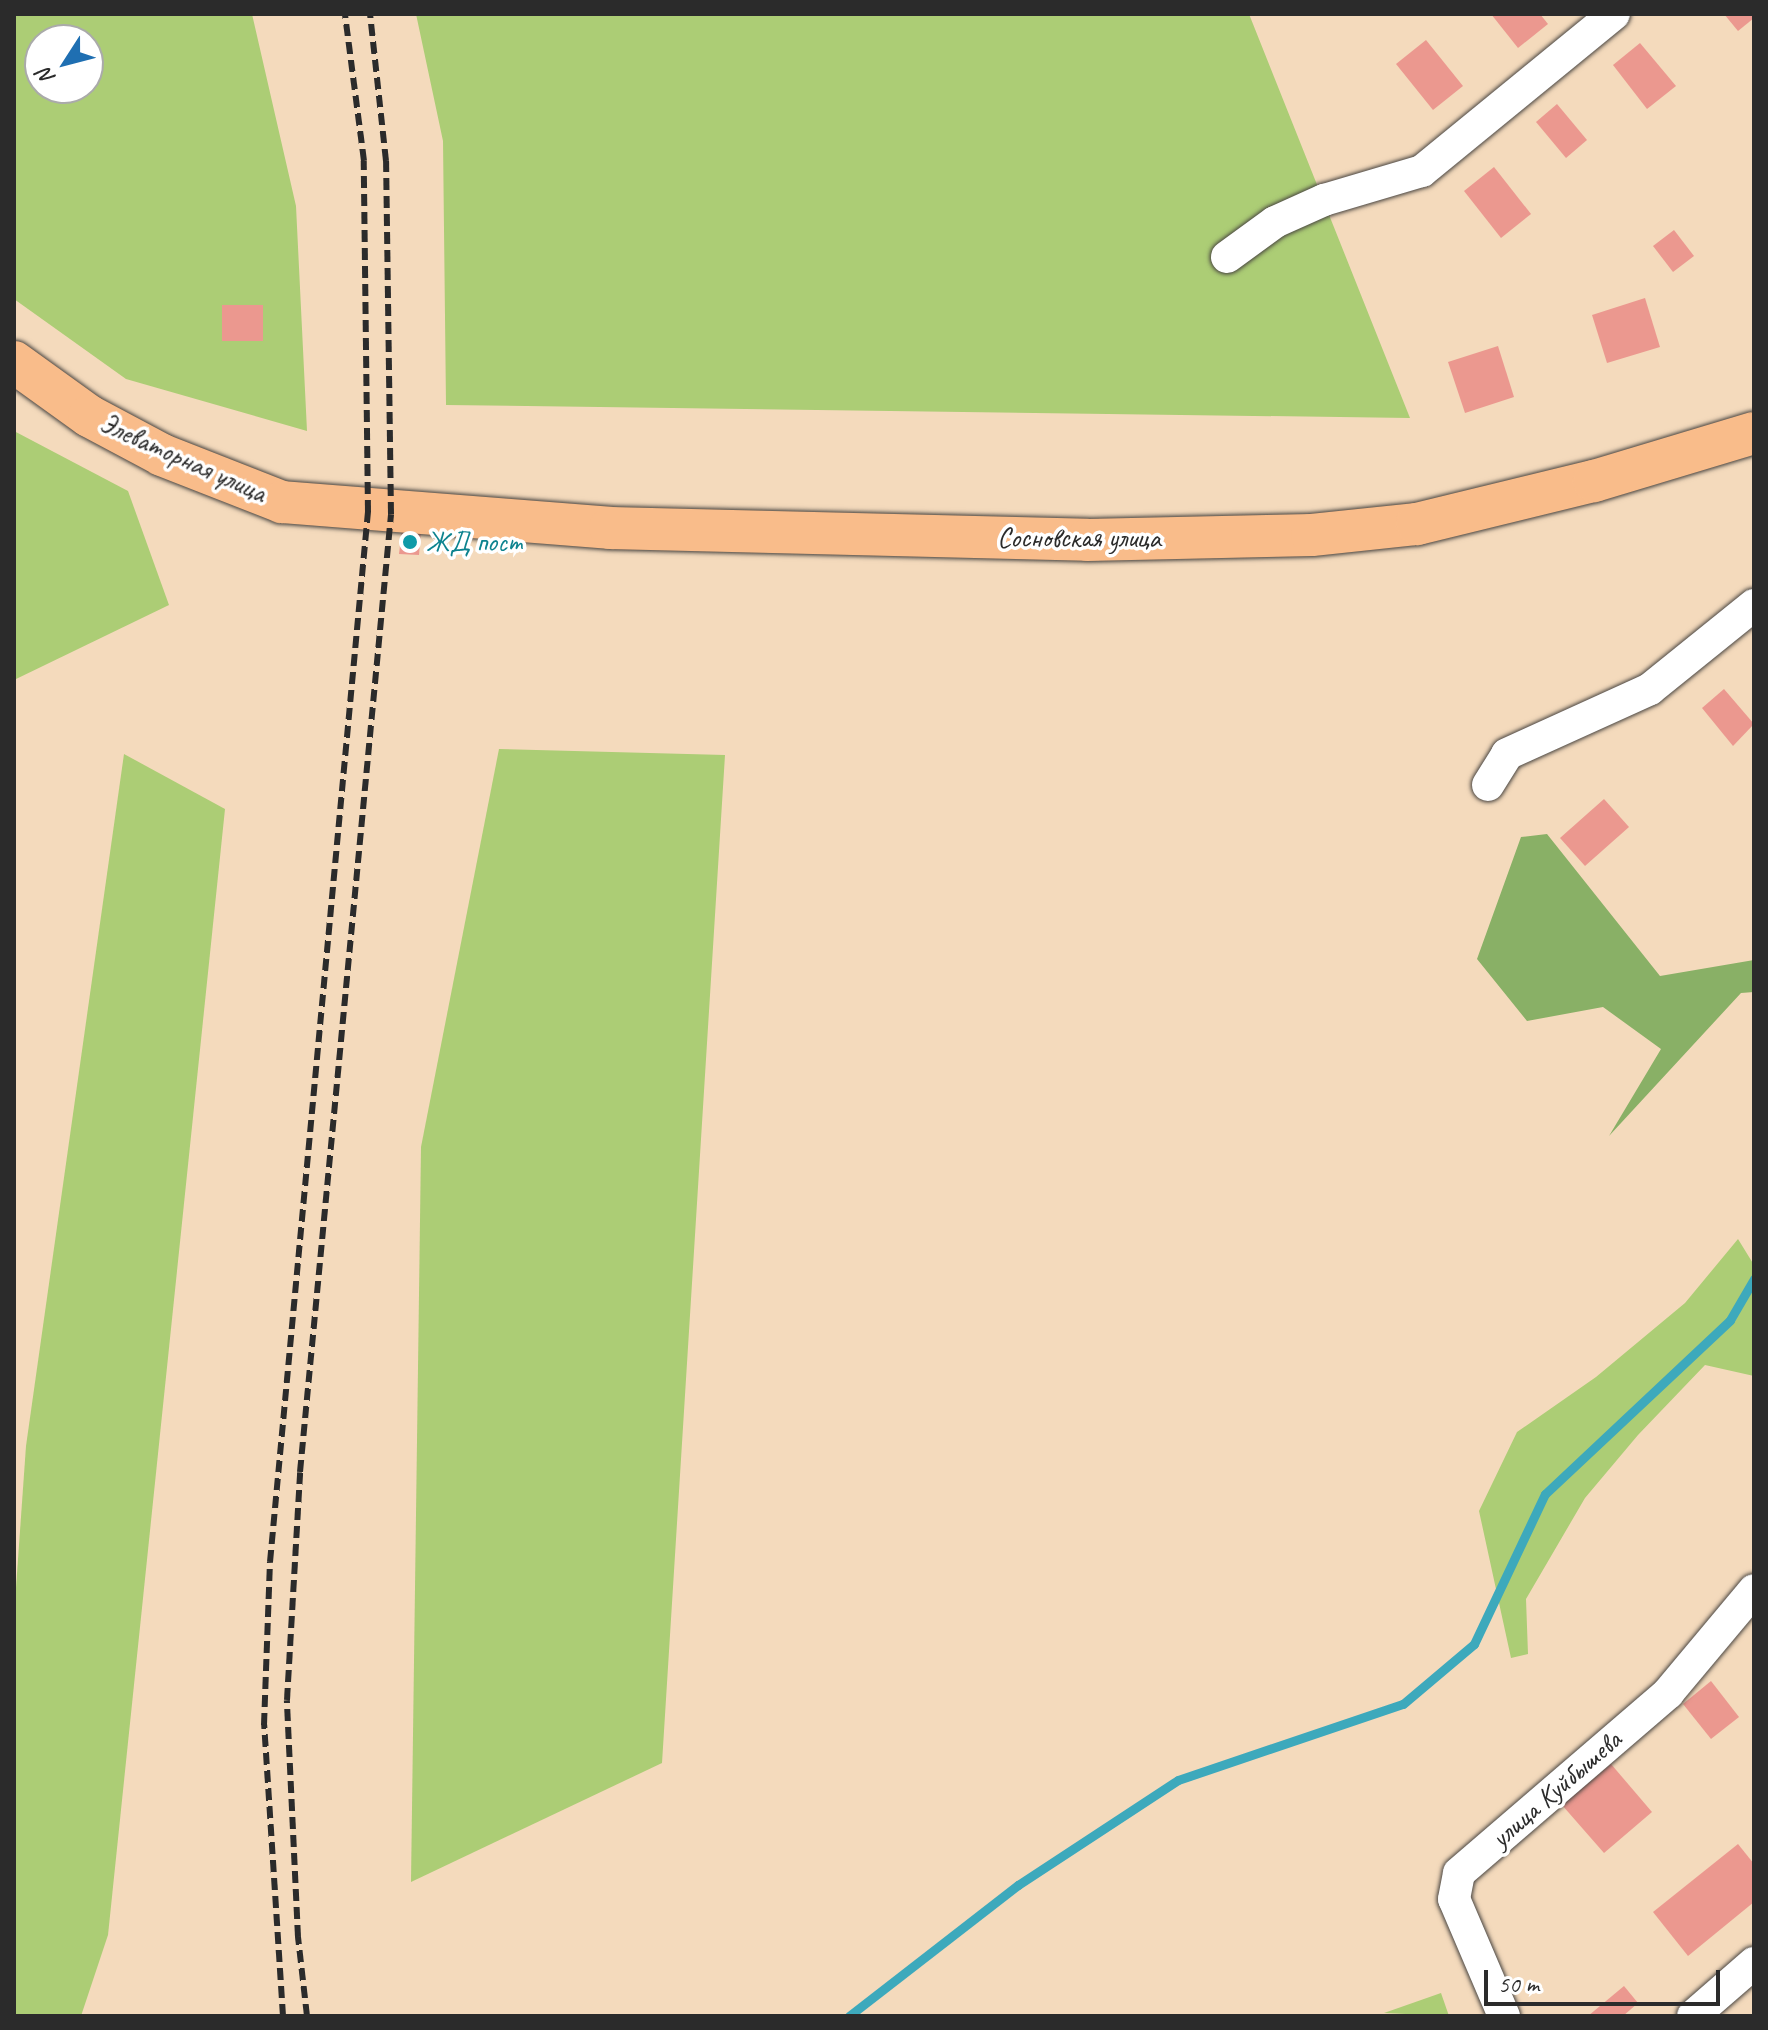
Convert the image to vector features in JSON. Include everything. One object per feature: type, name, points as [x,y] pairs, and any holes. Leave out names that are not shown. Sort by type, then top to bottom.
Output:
[{"type":"main road","name":"Элеваторная улица","points":[[14,362],[89,416],[243,491],[282,502],[379,513]]},
{"type":"main road","name":"Сосновская улица","points":[[379,513],[610,528],[1087,540],[1312,535],[1417,524],[1594,481],[1754,433]]},
{"type":"street","points":[[1227,257],[1275,222],[1324,200],[1422,171],[1614,14]]},
{"type":"street","points":[[1488,785],[1507,754],[1650,689],[1754,605]]},
{"type":"street","name":"улица Куйбышева","points":[[1504,2016],[1454,1899],[1459,1873],[1668,1693],[1754,1590]]},
{"type":"street","points":[[1693,2016],[1754,1963]]},
{"type":"green space","points":[[14,14],[252,14],[296,206],[307,431],[126,379],[14,299]]},
{"type":"green space","points":[[416,14],[1249,14],[1410,418],[446,405],[443,141]]},
{"type":"green space","points":[[14,431],[128,491],[169,605],[14,680]]},
{"type":"green space","points":[[499,749],[725,755],[662,1763],[411,1882],[421,1147]]},
{"type":"green space","points":[[124,754],[225,809],[108,1935],[81,2016],[14,2016],[14,1616],[26,1446]]},
{"type":"green space","points":[[1547,834],[1660,976],[1754,960],[1754,992],[1741,993],[1609,1136],[1661,1049],[1603,1007],[1527,1021],[1477,959],[1521,837]]},
{"type":"green space","points":[[1738,1239],[1754,1265],[1754,1376],[1705,1365],[1638,1435],[1585,1498],[1526,1599],[1528,1654],[1511,1658],[1479,1511],[1517,1432],[1596,1377],[1685,1303]]},
{"type":"green space","points":[[1441,1993],[1449,2016],[1384,2013]]},
{"type":"building","points":[[1491,14],[1540,14],[1548,24],[1518,48]]},
{"type":"building","points":[[1724,14],[1754,14],[1754,18],[1738,31]]},
{"type":"building","points":[[1426,40],[1463,86],[1433,110],[1396,64]]},
{"type":"building","points":[[1640,43],[1676,86],[1647,109],[1613,65]]},
{"type":"building","points":[[1557,104],[1587,140],[1566,158],[1536,122]]},
{"type":"building","points":[[1494,167],[1531,214],[1501,238],[1464,191]]},
{"type":"building","points":[[1674,230],[1694,256],[1673,272],[1653,246]]},
{"type":"building","points":[[1645,298],[1660,347],[1607,363],[1592,315]]},
{"type":"building","points":[[222,305],[263,305],[263,341],[222,341]]},
{"type":"building","points":[[1498,346],[1514,397],[1465,413],[1448,362]]},
{"type":"building","name":"ЖД пост","points":[[402,529],[421,530],[419,555],[399,554]]},
{"type":"building","points":[[1724,689],[1754,724],[1733,746],[1702,708]]},
{"type":"building","points":[[1604,799],[1629,827],[1585,866],[1560,838]]},
{"type":"building","points":[[1711,1681],[1739,1717],[1711,1739],[1683,1704]]},
{"type":"building","points":[[1611,1764],[1652,1812],[1604,1853],[1562,1805]]},
{"type":"building","points":[[1738,1844],[1754,1864],[1754,1902],[1688,1956],[1653,1912]]},
{"type":"building","points":[[1624,1986],[1638,2003],[1623,2016],[1588,2016]]},
{"type":"waterway","points":[[849,2016],[1018,1885],[1178,1780],[1403,1704],[1474,1644],[1545,1494],[1730,1320],[1754,1279]]},
{"type":"railway","points":[[283,2016],[264,1725],[270,1562],[368,512],[364,161],[345,14]]},
{"type":"railway","points":[[307,2016],[298,1937],[287,1700],[300,1472],[391,514],[386,161],[370,14]]},
{"type":"place","name":"ЖД пост","points":[[410,542]]}]
